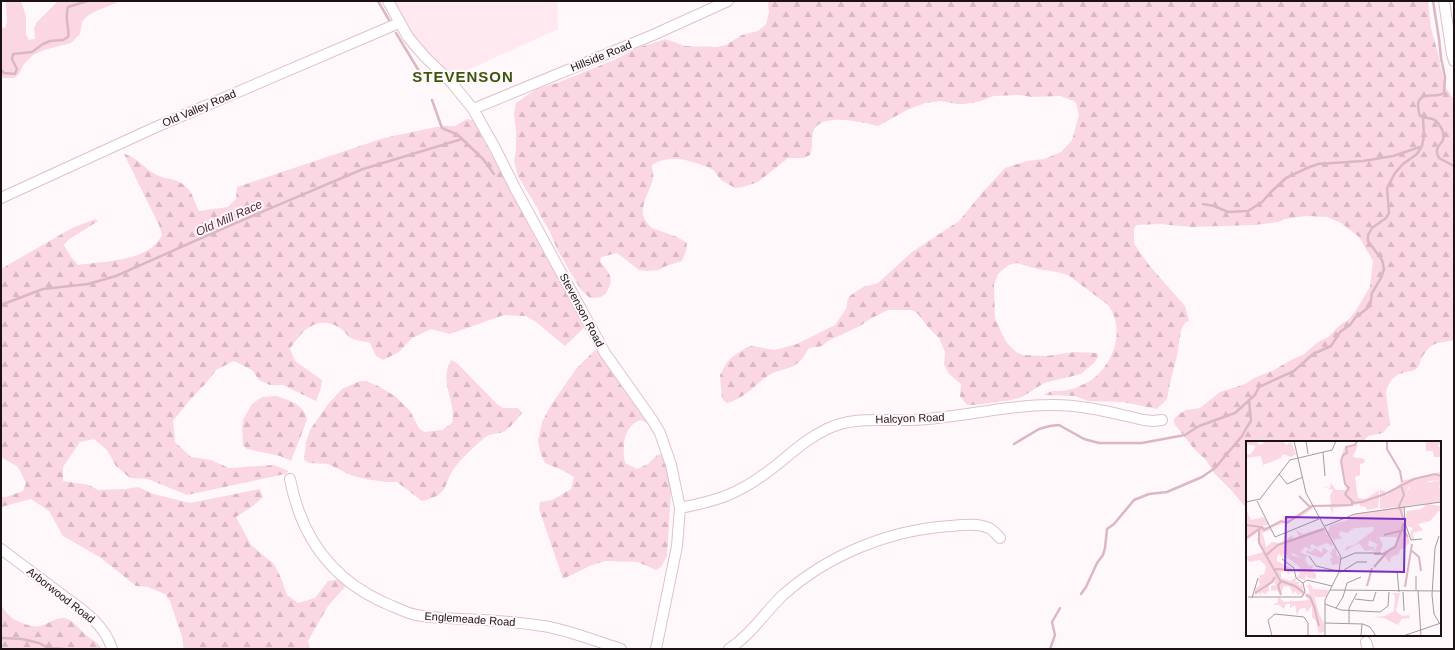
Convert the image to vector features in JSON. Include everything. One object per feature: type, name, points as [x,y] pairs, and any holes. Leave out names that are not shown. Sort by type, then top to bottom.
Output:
[{"type":"street","name":"Stevenson Road","points":[[388,1],[399,23],[416,48],[451,82],[472,109],[495,148],[605,353],[660,433],[671,465],[680,508],[677,546],[656,649]]},
{"type":"street","name":"Hillside Road","points":[[472,109],[653,34],[728,1]]},
{"type":"street","points":[[1444,1],[1454,60]]},
{"type":"street","name":"Old Valley Road","points":[[1,198],[156,127],[399,23]]},
{"type":"street","name":"Halcyon Road","points":[[680,508],[707,503],[727,496],[749,485],[798,446],[828,428],[844,423],[862,420],[930,419],[988,410],[1047,405],[1067,405],[1144,420],[1162,420]]},
{"type":"street","name":"Englemeade Road","points":[[290,479],[293,495],[301,517],[320,553],[333,568],[351,584],[374,598],[415,615],[437,618],[490,620],[543,626],[561,630],[621,649]]},
{"type":"street","points":[[729,649],[747,635],[783,596],[811,574],[851,551],[896,535],[936,527],[978,525],[990,529],[1000,538]]},
{"type":"street","name":"Arborwood Road","points":[[1,549],[90,616],[103,630],[112,649]]},
{"type":"shaded area","points":[[394,1],[557,1],[558,29],[452,77],[419,44],[408,28]]},
{"type":"green space","points":[[6,1],[21,1],[26,16],[26,34],[29,40],[35,39],[34,28],[37,22],[58,1],[121,1],[96,11],[86,17],[82,22],[80,34],[71,43],[44,50],[33,55],[24,64],[19,74],[14,78],[1,78],[1,27],[5,28],[7,22]]},
{"type":"green space","points":[[768,1],[1428,1],[1431,28],[1445,86],[1454,100],[1454,340],[1434,344],[1425,353],[1416,369],[1399,374],[1391,380],[1386,394],[1390,424],[1383,433],[1368,436],[1364,441],[1246,441],[1246,508],[1214,473],[1206,460],[1195,450],[1176,426],[1174,419],[1186,410],[1200,408],[1220,392],[1245,384],[1254,378],[1272,371],[1304,354],[1318,342],[1328,337],[1355,312],[1370,287],[1373,261],[1359,237],[1341,223],[1327,217],[1306,216],[1255,225],[1191,227],[1160,224],[1137,225],[1134,228],[1135,245],[1149,265],[1185,306],[1189,321],[1185,323],[1181,330],[1177,356],[1167,399],[1157,409],[1123,402],[1088,401],[1075,396],[1044,395],[1049,392],[1064,391],[1079,386],[1092,379],[1101,371],[1108,362],[1116,339],[1114,316],[1108,305],[1068,275],[1037,269],[1017,263],[1009,265],[1001,271],[998,274],[994,284],[995,318],[1004,338],[1016,352],[1023,355],[1046,356],[1075,352],[1097,353],[1098,356],[1095,362],[1081,374],[1044,383],[1022,397],[1011,400],[967,405],[960,396],[961,384],[949,374],[944,364],[945,352],[939,338],[918,314],[912,310],[888,310],[860,326],[828,341],[822,346],[809,348],[803,357],[792,367],[769,375],[744,395],[727,403],[722,398],[720,375],[727,362],[732,357],[751,346],[774,350],[797,344],[835,325],[846,309],[848,298],[851,295],[863,287],[878,283],[912,252],[959,221],[1005,168],[1027,161],[1044,159],[1061,152],[1072,140],[1079,115],[1076,103],[1074,101],[1060,96],[1032,97],[1019,95],[994,96],[981,101],[965,104],[941,101],[925,103],[907,110],[878,126],[845,120],[827,121],[820,123],[815,128],[810,155],[803,158],[788,158],[758,182],[735,188],[721,180],[713,170],[703,165],[681,159],[667,159],[659,161],[652,165],[653,178],[644,204],[644,216],[646,222],[652,228],[677,237],[687,243],[682,261],[659,270],[647,271],[639,270],[617,253],[601,257],[600,261],[607,270],[611,281],[608,290],[604,295],[590,298],[581,290],[558,251],[538,209],[518,176],[514,161],[516,149],[516,130],[514,114],[516,103],[538,88],[557,83],[616,59],[637,48],[666,39],[685,46],[716,47],[726,45],[742,35],[758,31],[766,24],[769,12]]},
{"type":"green space","points":[[467,119],[473,120],[544,254],[574,305],[584,328],[565,346],[536,322],[526,316],[504,315],[450,334],[431,329],[412,338],[399,352],[383,360],[376,356],[370,343],[353,339],[341,329],[331,324],[317,324],[310,326],[290,349],[295,361],[322,380],[321,388],[316,401],[283,385],[270,385],[259,380],[252,370],[234,361],[216,370],[173,421],[175,442],[191,457],[211,460],[229,468],[274,465],[289,471],[285,474],[187,495],[148,479],[130,478],[116,466],[107,450],[94,439],[80,442],[63,467],[63,481],[89,485],[98,490],[138,487],[154,494],[190,503],[260,489],[263,497],[253,506],[236,517],[251,545],[274,564],[287,595],[298,603],[315,598],[328,581],[342,579],[345,587],[328,606],[308,641],[310,649],[184,649],[182,637],[170,601],[165,594],[148,587],[136,586],[101,558],[63,536],[49,511],[31,499],[1,507],[1,497],[6,497],[23,491],[26,483],[18,467],[1,457],[1,269],[72,228],[95,219],[98,221],[68,240],[64,245],[78,265],[125,259],[147,251],[156,244],[162,235],[159,225],[124,154],[132,157],[151,172],[159,176],[176,180],[184,185],[191,194],[199,211],[228,207],[236,199],[237,187],[384,138],[436,127],[455,126]]},
{"type":"green space","points":[[595,350],[601,353],[617,380],[652,429],[646,422],[640,420],[630,427],[624,444],[625,463],[637,469],[648,464],[657,455],[663,454],[670,480],[671,492],[667,556],[661,567],[656,570],[638,562],[605,561],[592,565],[563,579],[539,509],[540,502],[552,500],[571,489],[574,477],[545,463],[540,452],[538,440],[542,422],[551,405],[576,369]]},
{"type":"green space","points":[[451,360],[457,363],[498,405],[503,408],[518,408],[522,413],[505,431],[487,436],[471,450],[456,466],[451,473],[445,488],[438,495],[422,501],[397,482],[385,482],[353,476],[328,464],[309,463],[304,460],[306,442],[310,430],[328,404],[342,389],[360,381],[366,381],[378,386],[395,396],[410,411],[419,428],[424,432],[442,430],[452,423],[452,407],[446,376]]},
{"type":"green space","points":[[275,396],[285,399],[300,407],[306,415],[307,420],[291,461],[280,456],[247,449],[243,445],[243,420],[252,404],[262,397]]},
{"type":"green space","points":[[1,605],[11,617],[21,623],[29,625],[40,626],[58,619],[66,618],[74,623],[102,649],[1,648]]},
{"type":"waterway","points":[[1,70],[4,73],[15,74],[17,69],[12,59],[13,54],[32,52],[50,41],[63,40],[68,37],[68,7],[87,1]]},
{"type":"waterway","points":[[378,1],[389,20]]},
{"type":"waterway","points":[[1433,1],[1445,77],[1444,93],[1421,98],[1418,107],[1420,116],[1435,120],[1441,127],[1443,132],[1443,140],[1437,149],[1437,154],[1439,158],[1454,166]]},
{"type":"waterway","points":[[396,33],[422,76]]},
{"type":"waterway","name":"Old Mill Race","points":[[432,100],[442,128],[458,135],[483,159],[494,174]]},
{"type":"waterway","points":[[1014,444],[1039,429],[1059,425],[1084,439],[1099,443],[1142,443],[1185,435],[1199,426],[1235,413],[1255,395],[1259,387],[1294,371],[1313,354],[1331,346],[1340,332],[1350,325],[1355,318],[1370,306],[1372,293],[1381,278],[1384,269],[1382,260],[1368,241],[1368,235],[1372,228],[1386,218],[1389,213],[1387,188],[1395,173],[1403,164],[1417,154],[1422,146],[1424,136],[1423,118]]},
{"type":"waterway","name":"Old Mill Race","points":[[1,305],[43,289],[88,284],[116,276],[363,169],[462,139]]},
{"type":"waterway","points":[[1203,204],[1214,206],[1228,212],[1248,211],[1262,202],[1286,178],[1307,168],[1318,164],[1363,161],[1393,156],[1420,147]]},
{"type":"waterway","points":[[1081,594],[1086,587],[1097,563],[1103,555],[1107,529],[1114,524],[1134,500],[1149,494],[1167,492],[1202,477],[1215,468],[1242,436],[1251,421],[1249,400]]},
{"type":"waterway","points":[[1050,649],[1055,635],[1052,622],[1060,608]]},
{"type":"waterway","points":[[1,638],[22,639],[39,643],[48,648],[65,649]]},
{"type":"district","name":"STEVENSON","points":[[463,76]]}]
